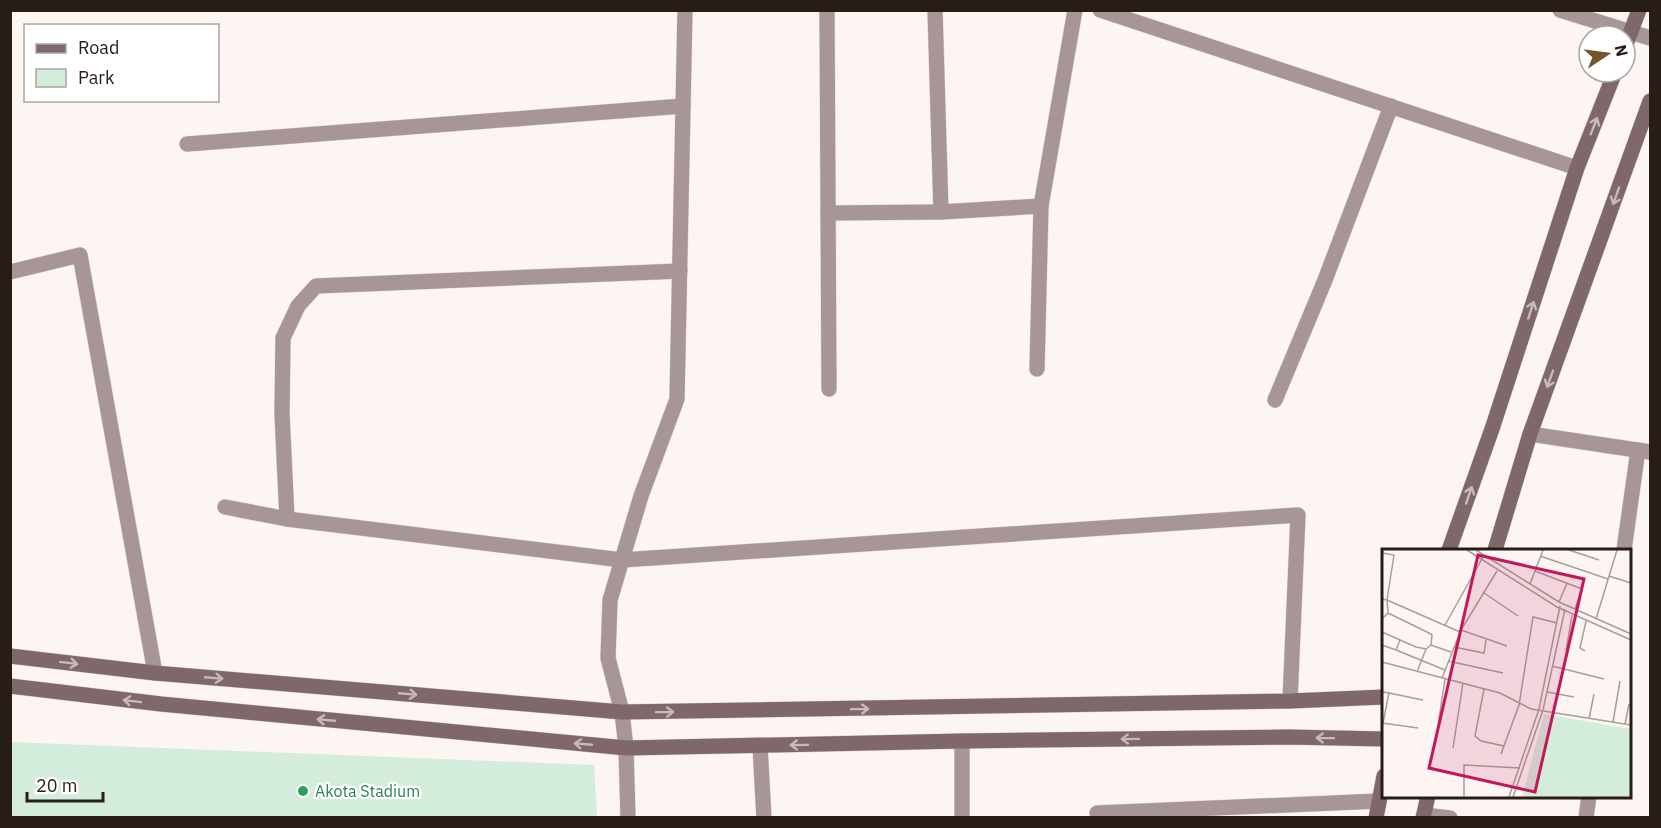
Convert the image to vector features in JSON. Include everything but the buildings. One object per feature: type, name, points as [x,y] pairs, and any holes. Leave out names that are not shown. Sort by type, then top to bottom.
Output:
[{"type":"street","points":[[628,818],[626,748],[622,712],[608,658],[610,600],[642,496],[677,399],[685,10]]},
{"type":"street","points":[[826,10],[829,389]]},
{"type":"street","points":[[935,10],[941,212]]},
{"type":"street","points":[[1037,369],[1041,206],[1075,10]]},
{"type":"street","points":[[1100,10],[1577,168]]},
{"type":"street","points":[[1560,10],[1607,24]]},
{"type":"street","points":[[1449,549],[1492,429],[1577,168],[1610,84]]},
{"type":"street","points":[[1495,549],[1530,434],[1650,101]]},
{"type":"street","points":[[187,144],[683,106]]},
{"type":"street","points":[[1275,400],[1325,280],[1391,106]]},
{"type":"street","points":[[828,213],[941,212],[1041,206]]},
{"type":"street","points":[[10,272],[80,255],[155,673]]},
{"type":"street","points":[[287,519],[282,413],[284,338],[298,306],[316,286],[680,271]]},
{"type":"street","points":[[1530,434],[1644,451],[1624,549]]},
{"type":"street","points":[[225,507],[287,519],[622,560],[1298,515],[1290,701]]},
{"type":"street","points":[[10,656],[155,673],[622,712],[1290,701],[1382,697]]},
{"type":"street","points":[[10,686],[161,704],[626,748],[962,741],[1382,738]]},
{"type":"street","points":[[962,741],[962,818]]},
{"type":"street","points":[[760,746],[764,818]]},
{"type":"street","points":[[1376,818],[1382,782]]},
{"type":"street","points":[[1428,798],[1424,816],[1450,818]]},
{"type":"street","points":[[1586,818],[1588,798]]},
{"type":"street","points":[[1097,813],[1379,801]]},
{"type":"green space","name":"Akota Stadium","points":[[11,742],[594,765],[597,817],[11,817]]},
{"type":"place","name":"Akota Stadium","points":[[303,791]]}]
